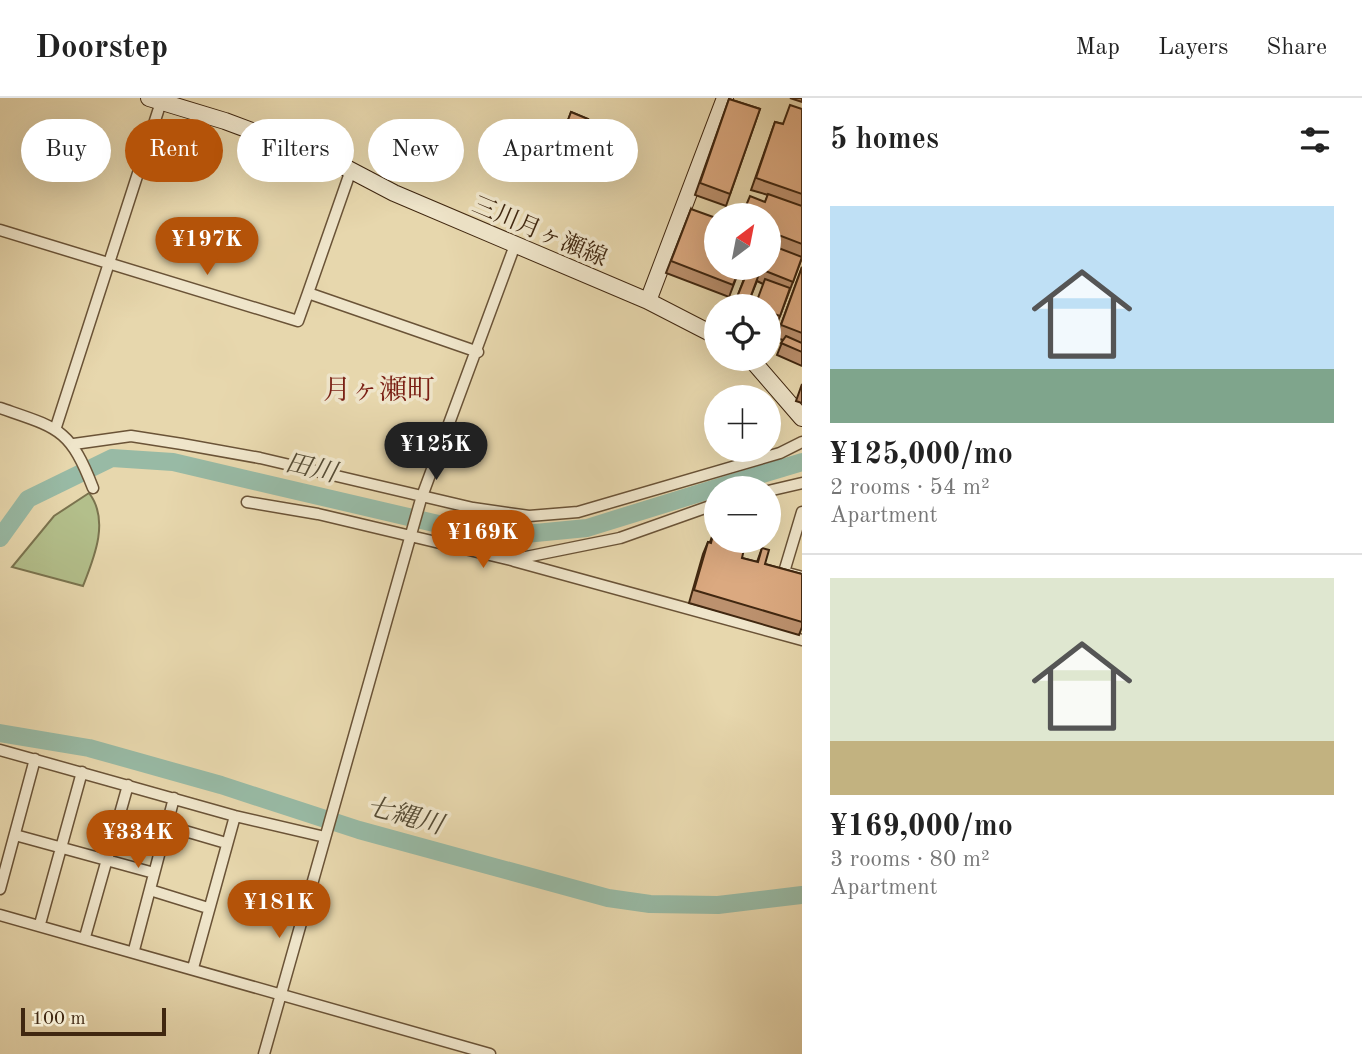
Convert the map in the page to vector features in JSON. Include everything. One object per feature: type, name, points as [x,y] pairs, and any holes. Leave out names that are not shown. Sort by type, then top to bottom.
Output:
[{"type":"main road","points":[[648,301],[724,98]]},
{"type":"main road","name":"三川月ヶ瀬線","points":[[157,100],[237,125]]},
{"type":"main road","name":"三川月ヶ瀬線","points":[[354,172],[394,193],[648,301],[704,330]]},
{"type":"main road","points":[[761,371],[802,418]]},
{"type":"street","points":[[56,427],[157,100]]},
{"type":"street","points":[[0,230],[298,321],[347,182]]},
{"type":"street","points":[[264,1054],[422,497],[478,352],[515,245]]},
{"type":"street","points":[[308,293],[478,352]]},
{"type":"street","points":[[0,408],[56,427],[74,445],[92,487]]},
{"type":"street","points":[[74,445],[131,436],[260,458],[422,497],[529,516],[578,512],[780,453],[802,442]]},
{"type":"street","points":[[781,488],[802,483]]},
{"type":"street","points":[[247,502],[318,514],[511,560],[802,640]]},
{"type":"street","points":[[511,560],[621,538],[704,508]]},
{"type":"street","points":[[802,512],[784,572],[802,578]]},
{"type":"street","points":[[0,750],[235,816],[325,836]]},
{"type":"street","points":[[0,889],[35,759]]},
{"type":"street","points":[[40,924],[82,772]]},
{"type":"street","points":[[85,937],[128,785]]},
{"type":"street","points":[[134,950],[174,798]]},
{"type":"street","points":[[193,968],[235,816]]},
{"type":"street","points":[[168,826],[226,844]]},
{"type":"street","points":[[15,835],[154,873]]},
{"type":"street","points":[[150,890],[208,908]]},
{"type":"street","points":[[0,915],[134,950],[490,1054]]},
{"type":"green space","points":[[89,493],[95,504],[99,527],[95,551],[83,586],[12,567],[54,516]]},
{"type":"building","points":[[729,99],[760,109],[730,194],[700,183]]},
{"type":"building","points":[[790,105],[802,109],[802,194],[756,178],[775,122],[783,124]]},
{"type":"building","points":[[571,112],[588,119],[568,119]]},
{"type":"building","points":[[768,194],[802,206],[802,244],[781,236],[781,203],[747,203],[750,196],[765,202]]},
{"type":"building","points":[[691,209],[704,214],[704,274],[671,261]]},
{"type":"building","points":[[781,249],[802,257],[793,282],[781,277]]},
{"type":"building","points":[[802,267],[802,333],[781,325]]},
{"type":"building","points":[[720,280],[735,280],[733,285]]},
{"type":"building","points":[[744,280],[757,280],[752,294],[738,294]]},
{"type":"building","points":[[765,280],[790,288],[781,313],[781,294],[759,294]]},
{"type":"building","points":[[786,336],[802,343],[802,352],[781,343]]},
{"type":"building","points":[[705,553],[743,553],[742,558],[758,562],[761,553],[768,553],[765,564],[802,574],[802,622],[694,590]]},
{"type":"waterway","name":"田川","points":[[0,538],[28,499],[112,458],[173,462],[494,537],[587,528],[704,492]]},
{"type":"waterway","name":"田川","points":[[756,476],[802,462]]},
{"type":"waterway","name":"七縄川","points":[[0,733],[89,748],[221,785],[359,830],[608,898],[650,904],[718,905],[802,895]]},
{"type":"district","name":"月ヶ瀬町","points":[[379,389]]}]
